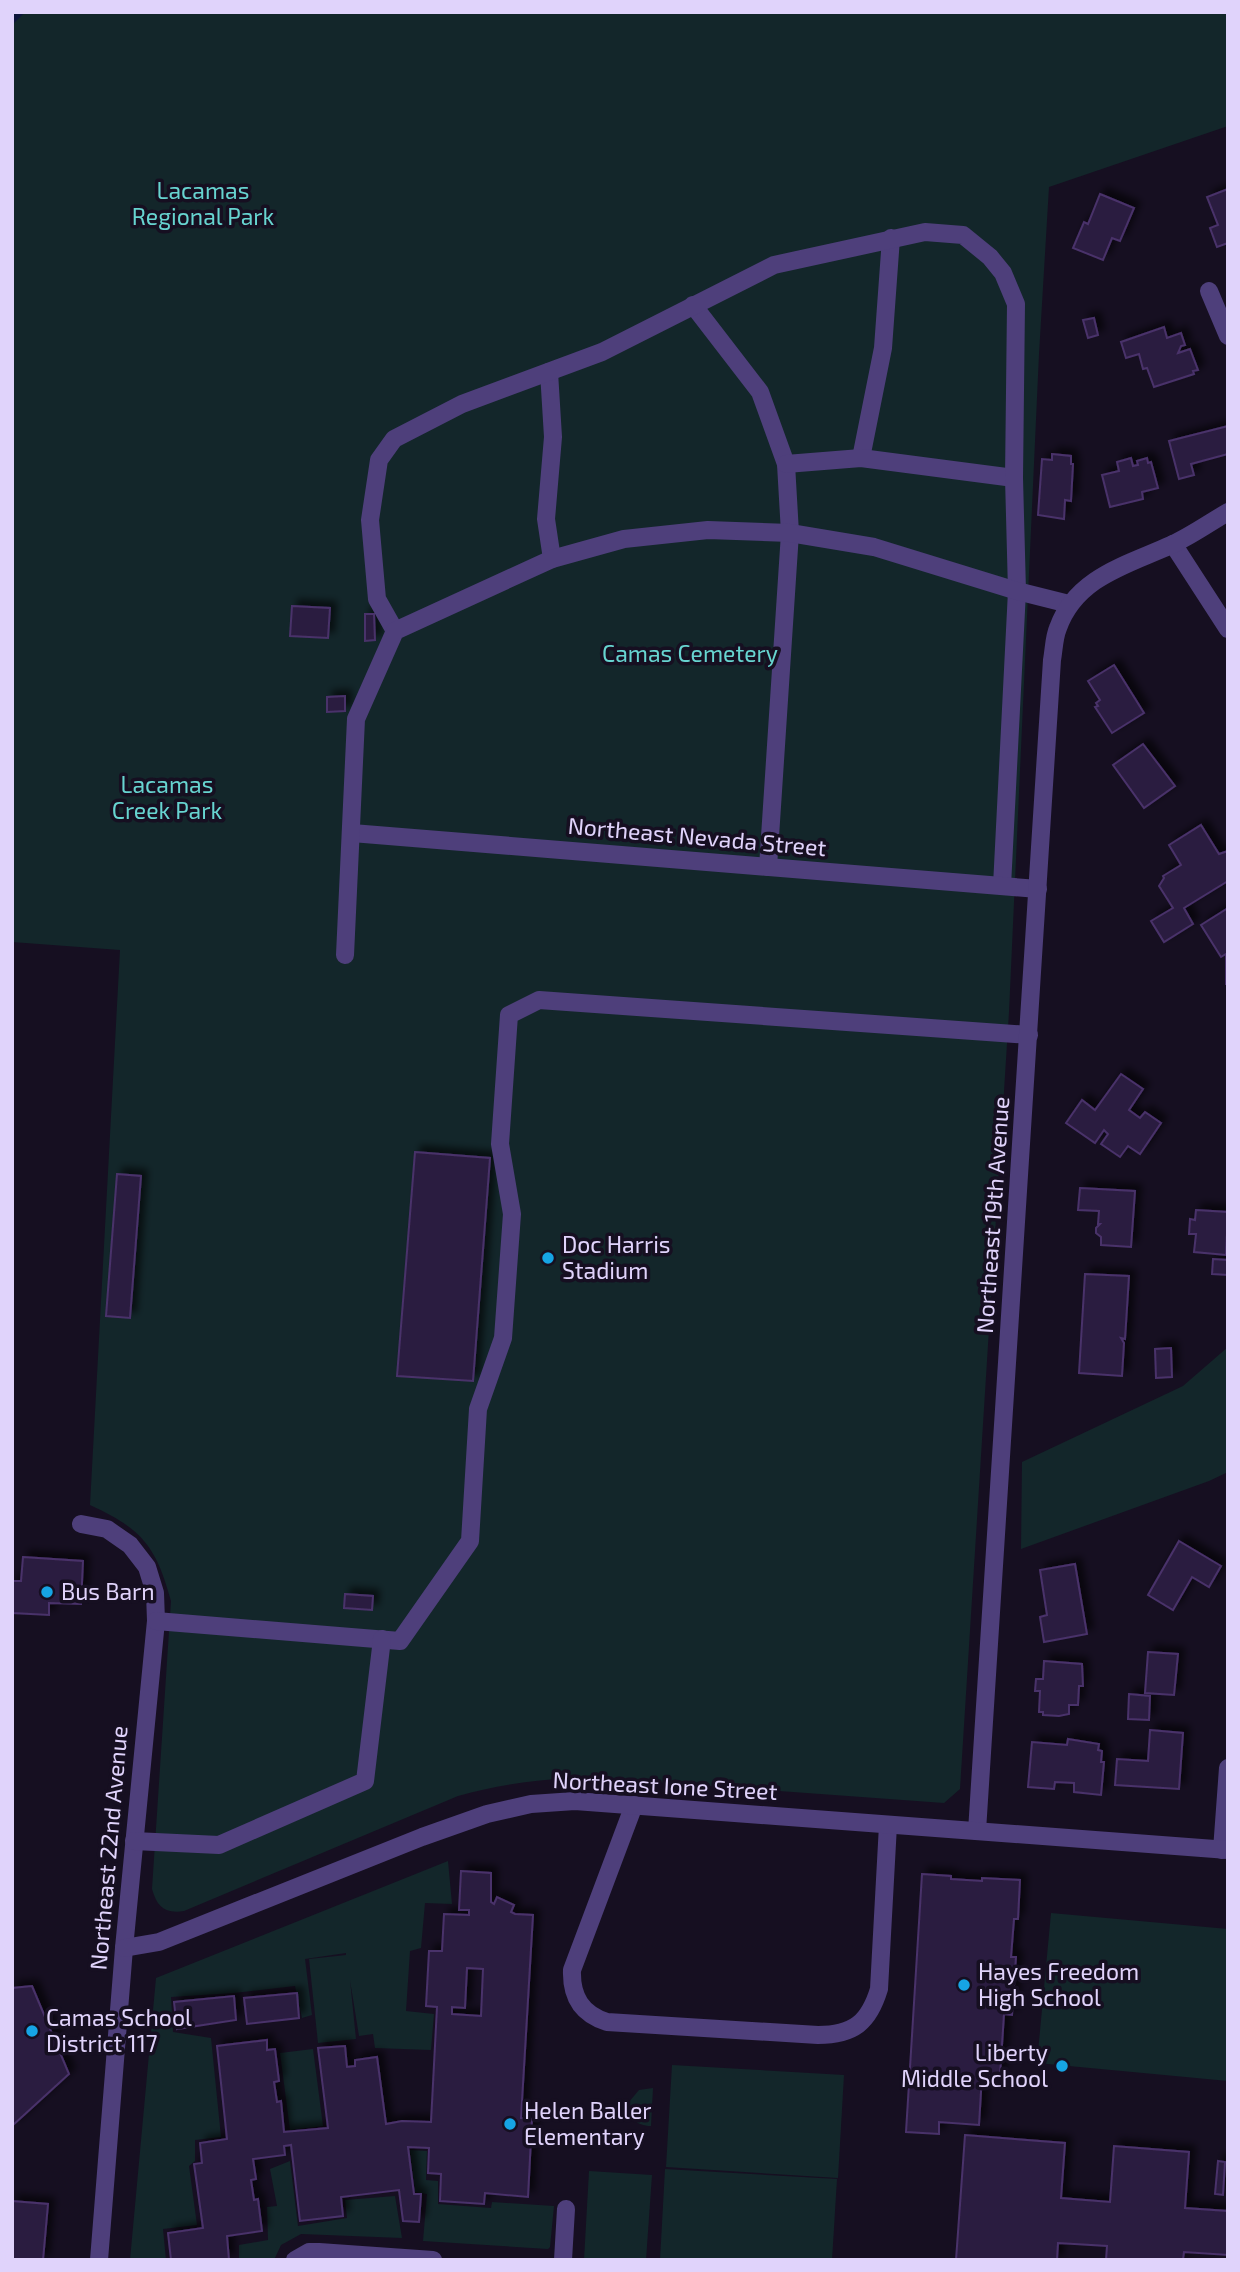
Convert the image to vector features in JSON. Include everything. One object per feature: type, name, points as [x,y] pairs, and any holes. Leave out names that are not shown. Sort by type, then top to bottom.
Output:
[{"type":"street","points":[[394,631],[377,599],[370,520],[379,460],[394,439],[461,404],[602,352],[774,265],[925,232],[963,235],[990,257],[1003,273],[1016,304],[1014,478],[1017,591],[1002,886]]},
{"type":"street","points":[[861,458],[883,348],[891,238]]},
{"type":"street","points":[[1209,291],[1228,336]]},
{"type":"street","points":[[693,305],[760,392],[786,464],[790,533],[768,867]]},
{"type":"street","points":[[549,372],[553,437],[547,519],[552,559]]},
{"type":"street","points":[[786,464],[861,458],[1014,478]]},
{"type":"street","points":[[345,955],[356,719],[394,631],[552,559],[624,539],[708,530],[790,533],[874,547],[1017,591],[1069,604],[1084,587],[1114,568],[1173,544],[1228,512]]},
{"type":"street","points":[[1173,544],[1228,629]]},
{"type":"street","name":"Northeast 19th Avenue","points":[[977,1831],[1052,660],[1057,629],[1069,604]]},
{"type":"street","name":"Northeast Nevada Street","points":[[352,833],[1038,889]]},
{"type":"street","points":[[156,1621],[400,1641],[470,1541],[478,1409],[503,1338],[512,1214],[500,1144],[509,1015],[538,1000],[1029,1035]]},
{"type":"street","name":"Northeast 22nd Avenue","points":[[81,1524],[107,1529],[130,1545],[147,1567],[155,1593],[156,1621],[124,1948],[99,2260]]},
{"type":"street","points":[[134,1841],[219,1845],[365,1781],[382,1640]]},
{"type":"street","points":[[1225,1850],[1228,1768]]},
{"type":"street","name":"Northeast Ione Street","points":[[124,1948],[159,1942],[410,1842],[487,1814],[531,1804],[575,1801],[1225,1850]]},
{"type":"street","points":[[634,1805],[572,1970],[571,1984],[575,1998],[594,2018],[607,2022],[818,2035],[835,2035],[851,2030],[865,2019],[874,2005],[878,1989],[888,1825]]},
{"type":"street","points":[[563,2260],[566,2209]]},
{"type":"street","points":[[295,2260],[309,2252],[319,2252],[433,2260]]},
{"type":"green space","points":[[12,12],[1228,12],[1228,126],[1049,187],[1009,1012],[960,1789],[944,1803],[586,1777],[537,1781],[458,1796],[184,1911],[167,1910],[156,1900],[152,1889],[171,1601],[159,1566],[144,1541],[122,1522],[90,1505],[120,950],[12,942]]},
{"type":"green space","points":[[1228,1347],[1228,1472],[1021,1549],[1022,1462],[1183,1386]]},
{"type":"green space","points":[[448,1861],[452,1904],[425,1903],[421,1948],[410,1951],[406,2011],[434,2014],[431,2050],[375,2048],[373,2034],[359,2036],[350,1980],[356,2039],[318,2043],[309,1959],[346,1953],[305,1959],[312,2015],[302,2018],[295,1986],[171,1997],[173,2032],[211,2038],[221,2137],[195,2140],[195,2161],[189,2166],[197,2225],[163,2229],[166,2260],[130,2260],[156,1978]]},
{"type":"green space","points":[[1051,1913],[1228,1929],[1228,2081],[1037,2063]]},
{"type":"green space","points":[[313,2049],[323,2126],[290,2130],[280,2053]]},
{"type":"green space","points":[[672,2065],[844,2075],[838,2178],[666,2167]]},
{"type":"green space","points":[[653,2088],[651,2126],[634,2120],[629,2102],[639,2090]]},
{"type":"green space","points":[[410,2150],[427,2151],[426,2180],[438,2181],[438,2204],[491,2208],[492,2202],[554,2206],[550,2247],[423,2241],[427,2194],[415,2192]]},
{"type":"green space","points":[[290,2161],[298,2226],[347,2218],[345,2200],[395,2196],[402,2238],[301,2234],[281,2245],[274,2260],[239,2260],[239,2245],[268,2240],[267,2207],[277,2206],[270,2169]]},
{"type":"green space","points":[[665,2169],[837,2179],[832,2260],[660,2260]]},
{"type":"green space","points":[[589,2171],[652,2175],[646,2260],[584,2260]]},
{"type":"building","points":[[1228,189],[1228,243],[1217,247],[1210,228],[1218,225],[1207,197]]},
{"type":"building","points":[[1100,194],[1134,208],[1120,241],[1112,238],[1103,260],[1073,248],[1084,222],[1088,224]]},
{"type":"building","points":[[1094,318],[1098,335],[1088,338],[1083,320]]},
{"type":"building","points":[[1164,327],[1167,338],[1181,333],[1185,345],[1181,346],[1178,353],[1190,349],[1198,370],[1193,371],[1194,374],[1154,387],[1147,368],[1143,369],[1139,354],[1126,358],[1121,342]]},
{"type":"building","points":[[1228,426],[1228,454],[1191,464],[1194,475],[1179,479],[1169,441]]},
{"type":"building","points":[[1052,454],[1071,456],[1073,464],[1071,501],[1065,500],[1064,519],[1038,515],[1042,459],[1052,460]]},
{"type":"building","points":[[1131,458],[1133,466],[1138,465],[1137,461],[1147,458],[1148,463],[1151,462],[1158,488],[1142,492],[1143,499],[1110,507],[1102,475],[1119,471],[1117,462]]},
{"type":"building","points":[[292,606],[330,608],[328,638],[290,636]]},
{"type":"building","points":[[365,614],[374,614],[375,640],[365,641]]},
{"type":"building","points":[[1114,665],[1144,713],[1112,733],[1095,707],[1100,700],[1088,681]]},
{"type":"building","points":[[345,696],[345,711],[327,712],[327,697]]},
{"type":"building","points":[[1143,744],[1175,786],[1144,808],[1113,765]]},
{"type":"building","points":[[1201,825],[1219,854],[1228,851],[1228,881],[1184,908],[1193,924],[1164,942],[1151,921],[1173,908],[1159,886],[1163,876],[1181,865],[1169,845]]},
{"type":"building","points":[[1228,908],[1226,984],[1226,954],[1221,957],[1201,925]]},
{"type":"building","points":[[1121,1074],[1143,1089],[1129,1110],[1140,1118],[1145,1112],[1161,1123],[1140,1154],[1128,1146],[1120,1157],[1101,1144],[1108,1134],[1104,1130],[1095,1143],[1066,1123],[1082,1100],[1095,1110]]},
{"type":"building","points":[[415,1152],[490,1158],[473,1381],[397,1376]]},
{"type":"building","points":[[117,1174],[141,1176],[130,1318],[106,1316]]},
{"type":"building","points":[[1080,1188],[1135,1191],[1131,1247],[1101,1245],[1101,1237],[1096,1233],[1100,1224],[1099,1211],[1078,1210]]},
{"type":"building","points":[[1196,1210],[1228,1212],[1226,1255],[1194,1252],[1196,1234],[1189,1234],[1190,1219],[1195,1220]]},
{"type":"building","points":[[1213,1259],[1228,1260],[1228,1275],[1212,1274]]},
{"type":"building","points":[[1085,1274],[1129,1276],[1125,1339],[1121,1338],[1124,1343],[1122,1376],[1079,1373]]},
{"type":"building","points":[[1171,1348],[1172,1377],[1156,1378],[1155,1349]]},
{"type":"building","points":[[1179,1541],[1221,1566],[1209,1587],[1192,1577],[1173,1610],[1148,1595]]},
{"type":"building","name":"Bus Barn","points":[[23,1557],[83,1561],[81,1604],[49,1603],[49,1615],[12,1613],[12,1581],[21,1581]]},
{"type":"building","points":[[1075,1564],[1087,1634],[1044,1642],[1040,1617],[1047,1615],[1040,1570]]},
{"type":"building","points":[[345,1594],[373,1596],[372,1610],[344,1608]]},
{"type":"building","points":[[1148,1652],[1178,1654],[1174,1695],[1145,1693]]},
{"type":"building","points":[[1044,1661],[1082,1664],[1083,1686],[1079,1686],[1078,1705],[1069,1705],[1069,1714],[1043,1715],[1043,1712],[1039,1712],[1040,1691],[1035,1691],[1036,1679],[1043,1679]]},
{"type":"building","points":[[1129,1694],[1150,1696],[1149,1720],[1128,1719]]},
{"type":"building","points":[[1150,1730],[1183,1733],[1179,1789],[1115,1785],[1117,1759],[1148,1761]]},
{"type":"building","points":[[1068,1739],[1099,1744],[1098,1750],[1102,1751],[1101,1762],[1104,1762],[1101,1795],[1074,1792],[1074,1783],[1055,1782],[1054,1789],[1028,1787],[1032,1742],[1067,1745]]},
{"type":"building","name":"Helen Baller Elementary","points":[[461,1871],[491,1873],[491,1902],[494,1904],[497,1897],[514,1905],[511,1912],[515,1914],[533,1915],[521,2118],[532,2119],[528,2197],[485,2193],[484,2204],[440,2201],[441,2174],[428,2173],[429,2148],[408,2147],[414,2194],[421,2194],[419,2222],[403,2221],[399,2190],[341,2197],[343,2216],[300,2221],[291,2145],[284,2146],[285,2155],[253,2159],[256,2179],[251,2180],[254,2200],[258,2199],[262,2231],[227,2236],[229,2260],[171,2260],[168,2233],[203,2228],[194,2164],[202,2163],[200,2143],[227,2139],[217,2046],[267,2040],[267,2050],[275,2049],[279,2081],[274,2082],[277,2102],[281,2101],[284,2132],[328,2128],[318,2048],[345,2046],[347,2067],[355,2066],[355,2060],[377,2057],[386,2124],[402,2121],[431,2122],[437,2007],[426,2006],[429,1951],[442,1951],[444,1914],[469,1915],[469,1910],[459,1910]],"holes":[[[467,1968],[483,1969],[481,2016],[452,2014],[452,2007],[465,2008]]]},
{"type":"building","name":"Hayes Freedom High School","points":[[922,1874],[982,1881],[982,1878],[1020,1880],[1018,1919],[1014,1919],[1011,1957],[1016,1957],[1012,2015],[1004,2014],[1000,2076],[982,2075],[979,2125],[939,2122],[939,2134],[906,2132]]},
{"type":"building","name":"Camas School District 117","points":[[32,1986],[69,2074],[12,2126],[12,1988]]},
{"type":"building","points":[[297,1993],[299,2018],[247,2024],[244,1998]]},
{"type":"building","points":[[234,1996],[236,2020],[177,2029],[174,2002]]},
{"type":"building","points":[[965,2135],[1065,2143],[1061,2198],[1110,2202],[1114,2146],[1189,2152],[1185,2208],[1228,2211],[1228,2255],[1184,2252],[1183,2260],[1106,2260],[1107,2246],[1058,2243],[1057,2260],[956,2260]]},
{"type":"building","points":[[1218,2161],[1225,2162],[1223,2195],[1215,2194]]},
{"type":"building","points":[[12,2201],[48,2204],[43,2260],[12,2260]]},
{"type":"waterway","points":[[12,21],[21,12]]},
{"type":"place","name":"Doc Harris Stadium","points":[[548,1258]]},
{"type":"place","name":"Bus Barn","points":[[47,1592]]},
{"type":"place","name":"Hayes Freedom High School","points":[[964,1985]]},
{"type":"place","name":"Camas School District 117","points":[[32,2031]]},
{"type":"place","name":"Liberty Middle School","points":[[1062,2066]]},
{"type":"place","name":"Helen Baller Elementary","points":[[510,2124]]},
{"type":"park label","name":"Lacamas Regional Park","points":[[203,204]]},
{"type":"park label","name":"Camas Cemetery","points":[[690,654]]},
{"type":"park label","name":"Lacamas Creek Park","points":[[167,798]]}]
